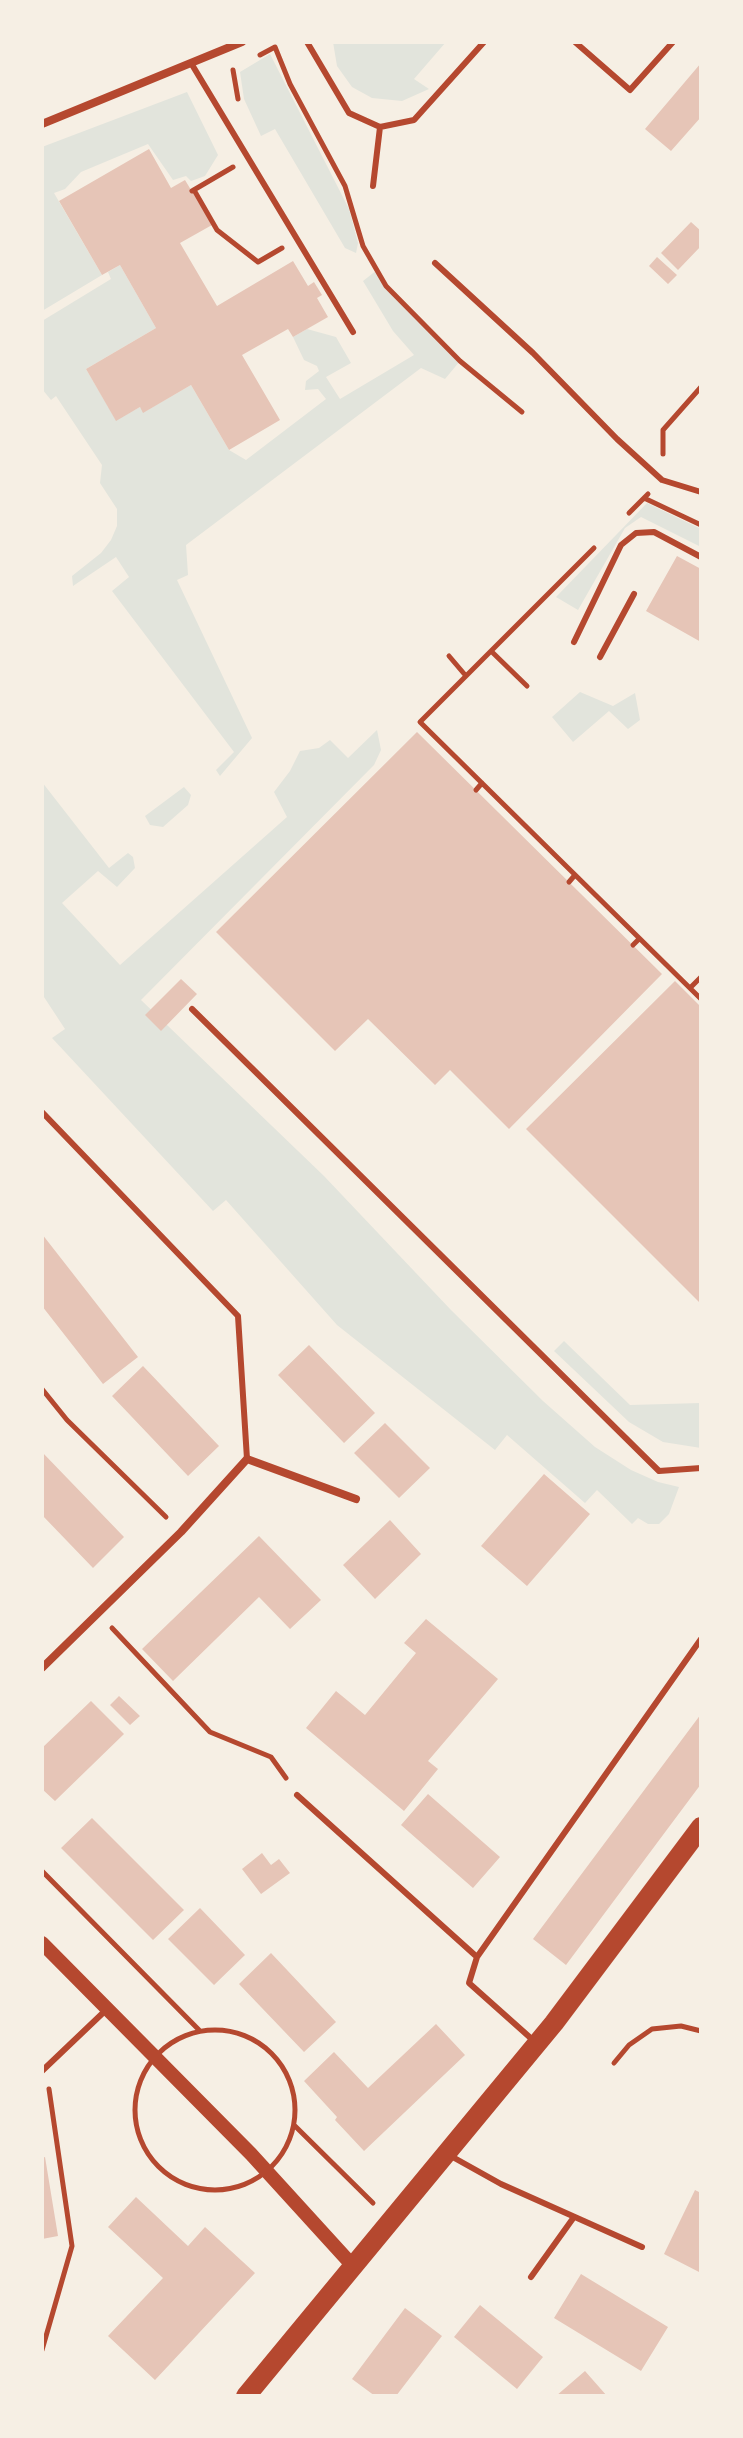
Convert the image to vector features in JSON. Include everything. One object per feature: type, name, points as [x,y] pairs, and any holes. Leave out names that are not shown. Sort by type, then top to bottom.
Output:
[{"type":"main road","points":[[246,2396],[536,2044],[701,1827]]},
{"type":"street","points":[[42,124],[241,42]]},
{"type":"street","points":[[43,1664],[181,1532],[247,1459],[356,1499]]},
{"type":"street","points":[[42,1943],[267,2172],[353,2266]]},
{"type":"lane","points":[[307,42],[349,113],[380,127],[414,120],[484,42]]},
{"type":"lane","points":[[575,42],[630,90],[673,42]]},
{"type":"lane","points":[[191,63],[353,332]]},
{"type":"lane","points":[[373,186],[380,127]]},
{"type":"lane","points":[[435,263],[533,353],[662,480],[701,492]]},
{"type":"lane","points":[[574,642],[621,545],[636,533],[654,532],[701,557]]},
{"type":"lane","points":[[600,657],[634,594]]},
{"type":"lane","points":[[192,1009],[659,1471],[701,1468]]},
{"type":"lane","points":[[42,1112],[238,1316],[247,1459]]},
{"type":"lane","points":[[536,2044],[469,1983],[477,1957],[701,1639]]},
{"type":"lane","points":[[297,1795],[477,1957]]},
{"type":"lane","points":[[44,2070],[107,2009]]},
{"type":"lane","points":[[445,2153],[501,2184],[642,2247]]},
{"type":"lane","points":[[531,2277],[574,2217]]},
{"type":"path","points":[[241,42],[252,60],[274,44],[290,84],[345,186],[363,246],[386,286],[460,361],[522,412]]},
{"type":"path","points":[[228,170],[193,191],[217,230],[258,262],[286,245]]},
{"type":"path","points":[[622,520],[662,480],[663,430],[701,387]]},
{"type":"path","points":[[644,498],[701,525]]},
{"type":"path","points":[[600,542],[420,722],[701,999]]},
{"type":"path","points":[[491,651],[527,686]]},
{"type":"path","points":[[449,656],[466,676]]},
{"type":"path","points":[[476,790],[482,783]]},
{"type":"path","points":[[569,882],[575,875]]},
{"type":"path","points":[[633,945],[639,939]]},
{"type":"path","points":[[690,988],[701,977]]},
{"type":"path","points":[[42,1389],[67,1420],[181,1532]]},
{"type":"path","points":[[99,1612],[210,1732],[271,1757],[297,1795]]},
{"type":"path","points":[[42,1871],[200,2031],[229,2031],[259,2043],[270,2052],[280,2062],[291,2084],[295,2104],[294,2125],[285,2150],[267,2172],[245,2185],[219,2191],[193,2188],[168,2176],[149,2157],[137,2133],[134,2107]]},
{"type":"path","points":[[614,2063],[629,2045],[652,2029],[681,2026],[701,2031]]},
{"type":"path","points":[[42,2350],[72,2246],[44,2070]]},
{"type":"path","points":[[294,2125],[390,2221]]},
{"type":"shaded area","points":[[333,42],[446,42],[414,79],[429,89],[402,101],[372,98],[352,87],[337,66]]},
{"type":"shaded area","points":[[270,54],[349,209],[358,243],[356,253],[345,248],[275,129],[261,136],[244,99],[240,72]]},
{"type":"shaded area","points":[[187,92],[218,155],[205,176],[191,181],[186,176],[173,180],[148,144],[81,172],[65,189],[54,193],[102,275],[42,311],[42,147]]},
{"type":"shaded area","points":[[120,265],[156,328],[86,369],[116,420],[140,407],[144,412],[191,385],[229,450],[246,460],[326,399],[318,389],[305,390],[306,381],[319,371],[317,366],[304,360],[293,337],[307,329],[336,337],[351,363],[326,377],[340,399],[414,355],[393,331],[363,281],[377,270],[386,286],[460,361],[445,379],[421,368],[186,545],[188,575],[177,580],[252,738],[220,776],[216,770],[234,752],[112,591],[129,577],[116,557],[73,586],[72,576],[101,553],[111,540],[117,526],[117,509],[100,483],[102,465],[56,396],[51,400],[42,389],[42,321],[111,279],[108,272]]},
{"type":"shaded area","points":[[647,503],[701,529],[701,547],[641,517],[625,528],[578,610],[556,597]]},
{"type":"shaded area","points":[[580,692],[613,706],[635,693],[640,720],[628,729],[609,711],[573,742],[552,717]]},
{"type":"shaded area","points":[[377,730],[381,750],[374,765],[141,1000],[324,1176],[451,1310],[543,1401],[595,1447],[631,1470],[679,1487],[669,1514],[659,1524],[648,1524],[638,1518],[632,1524],[597,1490],[585,1503],[507,1435],[495,1450],[337,1325],[226,1200],[213,1211],[52,1038],[65,1029],[42,994],[42,782],[109,868],[128,853],[133,857],[135,868],[117,887],[98,871],[62,903],[120,965],[287,817],[274,792],[300,751],[319,748],[330,740],[348,758]]},
{"type":"shaded area","points":[[184,787],[191,795],[188,805],[163,827],[150,825],[145,816]]},
{"type":"shaded area","points":[[564,1341],[630,1405],[701,1403],[701,1448],[663,1442],[629,1422],[554,1351]]},
{"type":"building","points":[[701,63],[701,117],[671,151],[645,129]]},
{"type":"building","points":[[149,149],[171,188],[185,180],[212,225],[180,243],[217,306],[293,261],[308,286],[314,282],[322,295],[317,298],[328,317],[293,337],[288,329],[242,355],[280,420],[229,450],[191,385],[143,413],[140,407],[116,421],[86,369],[156,328],[120,265],[102,275],[59,201]]},
{"type":"building","points":[[691,222],[701,231],[701,246],[678,270],[661,253]]},
{"type":"building","points":[[657,257],[677,275],[668,284],[649,266]]},
{"type":"building","points":[[677,556],[701,569],[701,642],[646,611]]},
{"type":"building","points":[[417,732],[662,974],[509,1129],[450,1070],[435,1085],[368,1019],[335,1051],[216,932]]},
{"type":"building","points":[[181,979],[197,994],[161,1031],[145,1015]]},
{"type":"building","points":[[675,981],[701,1007],[701,1304],[526,1129]]},
{"type":"building","points":[[42,1234],[138,1357],[103,1384],[42,1306]]},
{"type":"building","points":[[309,1345],[375,1413],[344,1443],[278,1375]]},
{"type":"building","points":[[143,1366],[219,1446],[188,1476],[112,1396]]},
{"type":"building","points":[[385,1423],[430,1468],[399,1498],[354,1453]]},
{"type":"building","points":[[42,1452],[124,1537],[93,1568],[42,1515]]},
{"type":"building","points":[[544,1474],[590,1514],[527,1586],[481,1546]]},
{"type":"building","points":[[390,1520],[421,1554],[375,1599],[343,1565]]},
{"type":"building","points":[[259,1536],[321,1600],[290,1629],[259,1597],[173,1681],[142,1649]]},
{"type":"building","points":[[426,1619],[498,1679],[428,1761],[438,1769],[404,1811],[306,1728],[336,1691],[365,1715],[416,1653],[404,1643]]},
{"type":"building","points":[[119,1696],[140,1716],[130,1725],[110,1705]]},
{"type":"building","points":[[91,1701],[124,1734],[55,1801],[42,1789],[42,1748]]},
{"type":"building","points":[[701,1714],[701,1784],[566,1965],[533,1939]]},
{"type":"building","points":[[428,1794],[500,1857],[473,1888],[401,1825]]},
{"type":"building","points":[[92,1818],[184,1910],[153,1940],[61,1848]]},
{"type":"building","points":[[262,1853],[271,1865],[279,1859],[290,1873],[261,1894],[242,1869]]},
{"type":"building","points":[[200,1908],[245,1955],[214,1985],[168,1939]]},
{"type":"building","points":[[271,1953],[336,2022],[304,2052],[239,1984]]},
{"type":"building","points":[[436,2024],[465,2055],[364,2151],[304,2081],[334,2052],[368,2088]]},
{"type":"building","points":[[45,2157],[58,2236],[42,2239],[42,2158]]},
{"type":"building","points":[[695,2190],[701,2193],[701,2273],[664,2254]]},
{"type":"building","points":[[136,2197],[188,2246],[205,2227],[255,2273],[155,2380],[108,2336],[163,2278],[108,2227]]},
{"type":"building","points":[[581,2274],[668,2327],[641,2371],[554,2318]]},
{"type":"building","points":[[480,2305],[543,2357],[517,2389],[454,2337]]},
{"type":"building","points":[[405,2308],[442,2336],[396,2396],[375,2396],[352,2379]]},
{"type":"building","points":[[585,2371],[607,2396],[556,2396]]}]
